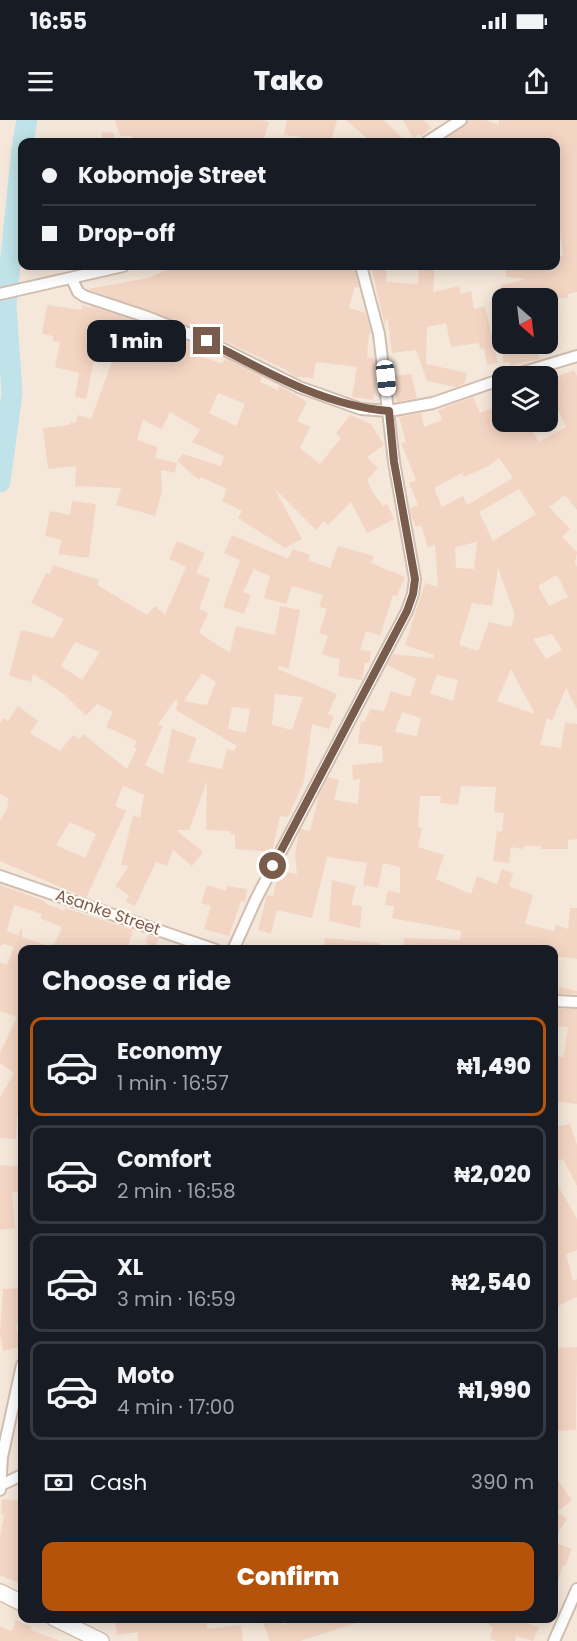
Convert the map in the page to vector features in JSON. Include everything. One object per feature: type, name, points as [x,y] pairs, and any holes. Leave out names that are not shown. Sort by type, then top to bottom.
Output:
[{"type":"main road","points":[[0,1592],[18,1601]]},
{"type":"main road","points":[[64,1623],[100,1641]]},
{"type":"street","points":[[433,138],[461,120]]},
{"type":"street","points":[[0,294],[50,285],[107,270]]},
{"type":"street","points":[[235,945],[256,899],[407,611],[413,594],[415,579],[394,462],[379,334],[363,270]]},
{"type":"street","points":[[72,279],[78,292],[84,296],[147,317],[207,341],[299,387],[361,409],[389,411],[433,404],[492,383]]},
{"type":"street","points":[[544,366],[577,356]]},
{"type":"street","name":"Asanke Street","points":[[0,876],[201,945]]},
{"type":"street","points":[[558,1001],[577,1002]]},
{"type":"street","points":[[0,1490],[2,1457],[18,1383]]},
{"type":"street","points":[[1,1485],[18,1477]]},
{"type":"street","points":[[554,1641],[577,1589]]},
{"type":"shaded area","points":[[0,120],[577,120],[577,1641],[0,1641]]},
{"type":"building","points":[[115,120],[261,120],[269,122],[264,138],[132,138],[132,136],[120,136]]},
{"type":"building","points":[[287,120],[337,120],[332,138],[301,138],[284,135]]},
{"type":"building","points":[[346,120],[384,120],[402,138],[366,138]]},
{"type":"building","points":[[403,120],[424,120],[431,128],[421,136],[419,134],[413,138]]},
{"type":"building","points":[[469,120],[486,120],[499,125],[499,120],[577,120],[577,292],[568,294],[568,298],[558,298],[558,288],[501,288],[501,285],[527,279],[506,277],[506,270],[560,270],[560,256],[563,256],[560,235],[560,138],[446,138],[465,126]]},
{"type":"building","points":[[102,132],[114,133],[113,138],[102,138]]},
{"type":"building","points":[[166,270],[355,270],[359,288],[355,287],[349,308],[366,313],[371,333],[369,333],[367,358],[374,358],[376,383],[373,400],[352,397],[357,367],[316,362],[313,378],[295,377],[286,370],[210,334],[88,289],[148,278]]},
{"type":"building","points":[[372,270],[387,270],[386,282],[418,284],[419,270],[435,270],[433,292],[459,286],[461,294],[471,291],[474,309],[485,306],[492,337],[492,354],[496,354],[498,363],[487,365],[484,348],[480,349],[479,343],[451,347],[446,323],[427,327],[426,364],[467,373],[464,384],[456,387],[427,381],[416,350],[392,353],[388,319],[386,319],[385,326]]},
{"type":"building","points":[[47,305],[81,310],[83,305],[144,324],[199,346],[195,354],[222,364],[225,358],[262,377],[260,382],[278,390],[279,386],[307,402],[297,421],[310,427],[300,448],[320,464],[341,438],[336,433],[350,415],[371,424],[384,445],[367,457],[378,468],[367,480],[383,506],[387,504],[394,519],[367,533],[351,502],[328,525],[324,521],[316,530],[274,488],[302,539],[285,548],[238,518],[242,511],[222,501],[227,489],[201,477],[199,480],[177,461],[183,454],[221,466],[224,456],[192,442],[200,430],[170,412],[162,429],[143,420],[137,440],[158,447],[155,458],[177,463],[175,473],[161,470],[162,492],[155,516],[116,505],[121,488],[75,486],[76,466],[48,469],[43,428],[70,425],[71,422],[75,423],[78,415],[91,419],[118,345],[99,337],[86,399],[75,397],[79,373],[55,367],[60,342],[53,341],[53,336],[42,334]],"holes":[[[218,393],[245,404],[236,426],[209,413]]]},
{"type":"building","points":[[503,354],[539,354],[540,359],[510,365],[510,362],[503,363]]},
{"type":"building","points":[[574,370],[577,376],[577,510],[565,495],[549,507],[570,529],[562,537],[577,552],[575,563],[577,567],[577,709],[566,688],[552,721],[547,718],[540,745],[561,748],[565,723],[577,724],[577,839],[568,840],[568,849],[541,849],[541,846],[524,846],[523,849],[511,847],[509,863],[493,861],[497,831],[502,832],[504,813],[494,812],[496,787],[461,786],[458,805],[440,803],[441,796],[420,796],[418,827],[422,828],[418,847],[444,855],[436,879],[471,894],[477,876],[497,884],[502,869],[513,873],[509,886],[533,895],[525,924],[554,931],[556,925],[568,929],[570,908],[577,908],[577,959],[558,957],[558,945],[403,945],[404,938],[460,940],[461,931],[392,918],[394,906],[385,905],[388,891],[400,893],[400,867],[383,863],[378,888],[363,885],[367,863],[327,857],[312,918],[277,910],[271,934],[258,930],[267,895],[273,896],[279,871],[297,874],[295,855],[298,836],[301,829],[310,831],[319,795],[328,777],[339,780],[334,800],[358,804],[360,779],[353,780],[352,765],[383,762],[382,746],[358,743],[361,721],[364,722],[371,709],[384,711],[391,691],[410,697],[416,679],[387,665],[393,654],[433,658],[434,655],[405,645],[425,583],[438,587],[435,545],[428,547],[421,525],[416,527],[412,518],[410,508],[418,505],[409,483],[416,480],[401,443],[406,442],[399,417],[421,413],[424,427],[442,420],[438,410],[473,397],[480,413],[492,408],[492,432],[532,432],[539,442],[566,427],[559,412],[558,376]],"holes":[[[499,458],[513,478],[467,505],[463,496],[442,507],[434,488],[462,473],[464,477],[487,467]],[[519,489],[536,514],[493,541],[479,512]],[[477,542],[474,569],[456,568],[455,547]],[[498,568],[515,615],[511,627],[489,622],[478,651],[459,645],[472,603],[492,606]],[[557,575],[568,597],[549,606],[538,586]],[[552,634],[562,650],[546,659],[533,639]],[[511,669],[535,714],[497,701]],[[437,675],[458,680],[453,701],[430,693]],[[402,712],[421,718],[417,736],[395,732]]]},
{"type":"building","points":[[411,374],[417,398],[396,402],[394,376]]},
{"type":"building","points":[[72,501],[96,504],[89,558],[58,554],[62,540],[45,536],[50,511],[70,515]]},
{"type":"building","points":[[232,535],[288,559],[293,549],[310,555],[308,560],[330,568],[338,546],[374,556],[371,563],[405,577],[397,596],[393,595],[380,636],[366,631],[360,650],[371,651],[369,663],[365,663],[362,680],[338,676],[340,660],[322,654],[328,636],[319,633],[327,609],[319,607],[323,595],[292,586],[286,604],[264,598],[270,576],[254,569],[243,592],[251,595],[244,614],[223,607],[240,560],[224,553]]},
{"type":"building","points":[[177,541],[205,553],[196,573],[210,579],[199,609],[208,613],[199,633],[230,653],[236,626],[275,635],[280,606],[300,610],[289,668],[279,666],[278,669],[337,694],[328,714],[334,716],[329,729],[312,724],[304,781],[288,817],[280,816],[272,852],[235,849],[235,834],[230,834],[231,831],[206,830],[207,781],[189,830],[176,830],[203,852],[192,866],[173,850],[167,866],[156,862],[135,906],[126,902],[129,895],[115,886],[129,866],[121,865],[133,815],[140,818],[144,795],[123,786],[115,806],[126,811],[86,898],[0,861],[0,821],[9,805],[7,805],[9,799],[0,794],[0,723],[3,718],[8,721],[18,706],[38,721],[30,733],[60,751],[73,735],[79,739],[83,734],[127,769],[137,748],[134,747],[137,741],[106,727],[113,712],[97,704],[86,716],[64,694],[33,674],[31,682],[9,676],[21,630],[53,638],[64,619],[31,603],[46,573],[50,574],[53,565],[99,580],[97,585],[147,615],[155,606],[165,615],[186,567],[169,559]],"holes":[[[75,642],[100,652],[82,680],[61,666]],[[202,673],[216,682],[207,705],[184,701]],[[275,694],[303,697],[292,730],[272,725]],[[175,700],[178,701],[176,710],[237,746],[234,751],[227,749],[222,769],[188,762],[197,738],[172,729],[163,774],[145,765],[163,726],[158,724]],[[232,707],[250,709],[246,733],[228,729]],[[70,822],[96,834],[85,858],[56,845]]]},
{"type":"building","points":[[332,880],[356,886],[351,905],[362,906],[360,928],[329,921]]},
{"type":"building","points":[[0,885],[45,901],[64,911],[65,908],[133,930],[128,945],[54,945],[62,927],[40,918],[42,914],[14,905],[7,931],[18,935],[22,927],[22,937],[46,945],[18,945],[16,1139],[0,1138],[0,1098],[14,1073],[0,1063],[0,1053],[17,1017],[0,1011],[0,962],[7,965],[14,947],[4,944],[0,946]]},
{"type":"building","points":[[207,885],[226,891],[227,886],[247,889],[245,902],[241,901],[229,936],[204,929],[211,906],[201,903]]},
{"type":"building","points":[[148,935],[159,938],[156,945],[145,942]]},
{"type":"building","points":[[325,938],[379,943],[379,945],[324,945]]},
{"type":"building","points":[[559,987],[577,991],[577,994],[558,994]]},
{"type":"building","points":[[558,1009],[577,1009],[577,1104],[558,1102],[558,1056],[563,1058],[568,1027],[558,1026]]},
{"type":"building","points":[[570,1124],[577,1145],[577,1186],[563,1159],[558,1161],[558,1126]]},
{"type":"building","points":[[0,1165],[18,1167],[18,1192],[12,1192],[15,1228],[0,1230]]},
{"type":"building","points":[[558,1186],[577,1219],[577,1250],[566,1254],[573,1281],[577,1279],[577,1297],[558,1306]]},
{"type":"building","points":[[18,1288],[18,1324],[16,1324],[18,1347],[3,1351],[0,1334],[3,1289]]},
{"type":"building","points":[[577,1347],[576,1430],[558,1431],[558,1348]]},
{"type":"building","points":[[558,1481],[572,1500],[558,1511]]},
{"type":"building","points":[[2,1499],[18,1501],[18,1583],[0,1575],[0,1538],[4,1515],[1,1514]]},
{"type":"building","points":[[558,1513],[567,1519],[558,1532]]},
{"type":"building","points":[[558,1544],[572,1549],[565,1566],[563,1565],[558,1581]]},
{"type":"building","points":[[16,1620],[18,1623],[32,1627],[31,1630],[60,1641],[0,1641],[0,1626],[12,1631]]},
{"type":"building","points":[[115,1623],[207,1623],[207,1629],[241,1625],[243,1641],[138,1641],[138,1632],[117,1635]]},
{"type":"building","points":[[263,1623],[283,1623],[283,1625],[288,1623],[356,1623],[300,1641],[270,1641]]},
{"type":"building","points":[[486,1623],[528,1623],[539,1628],[533,1641],[516,1636],[515,1641],[497,1641],[490,1639],[493,1627]]},
{"type":"waterway","points":[[24,138],[27,120]]},
{"type":"waterway","points":[[0,482],[12,393],[6,305],[18,188]]},
{"type":"route","points":[[207,341],[264,372],[299,387],[361,409],[389,411],[394,462],[415,579],[407,611],[273,866]]}]
